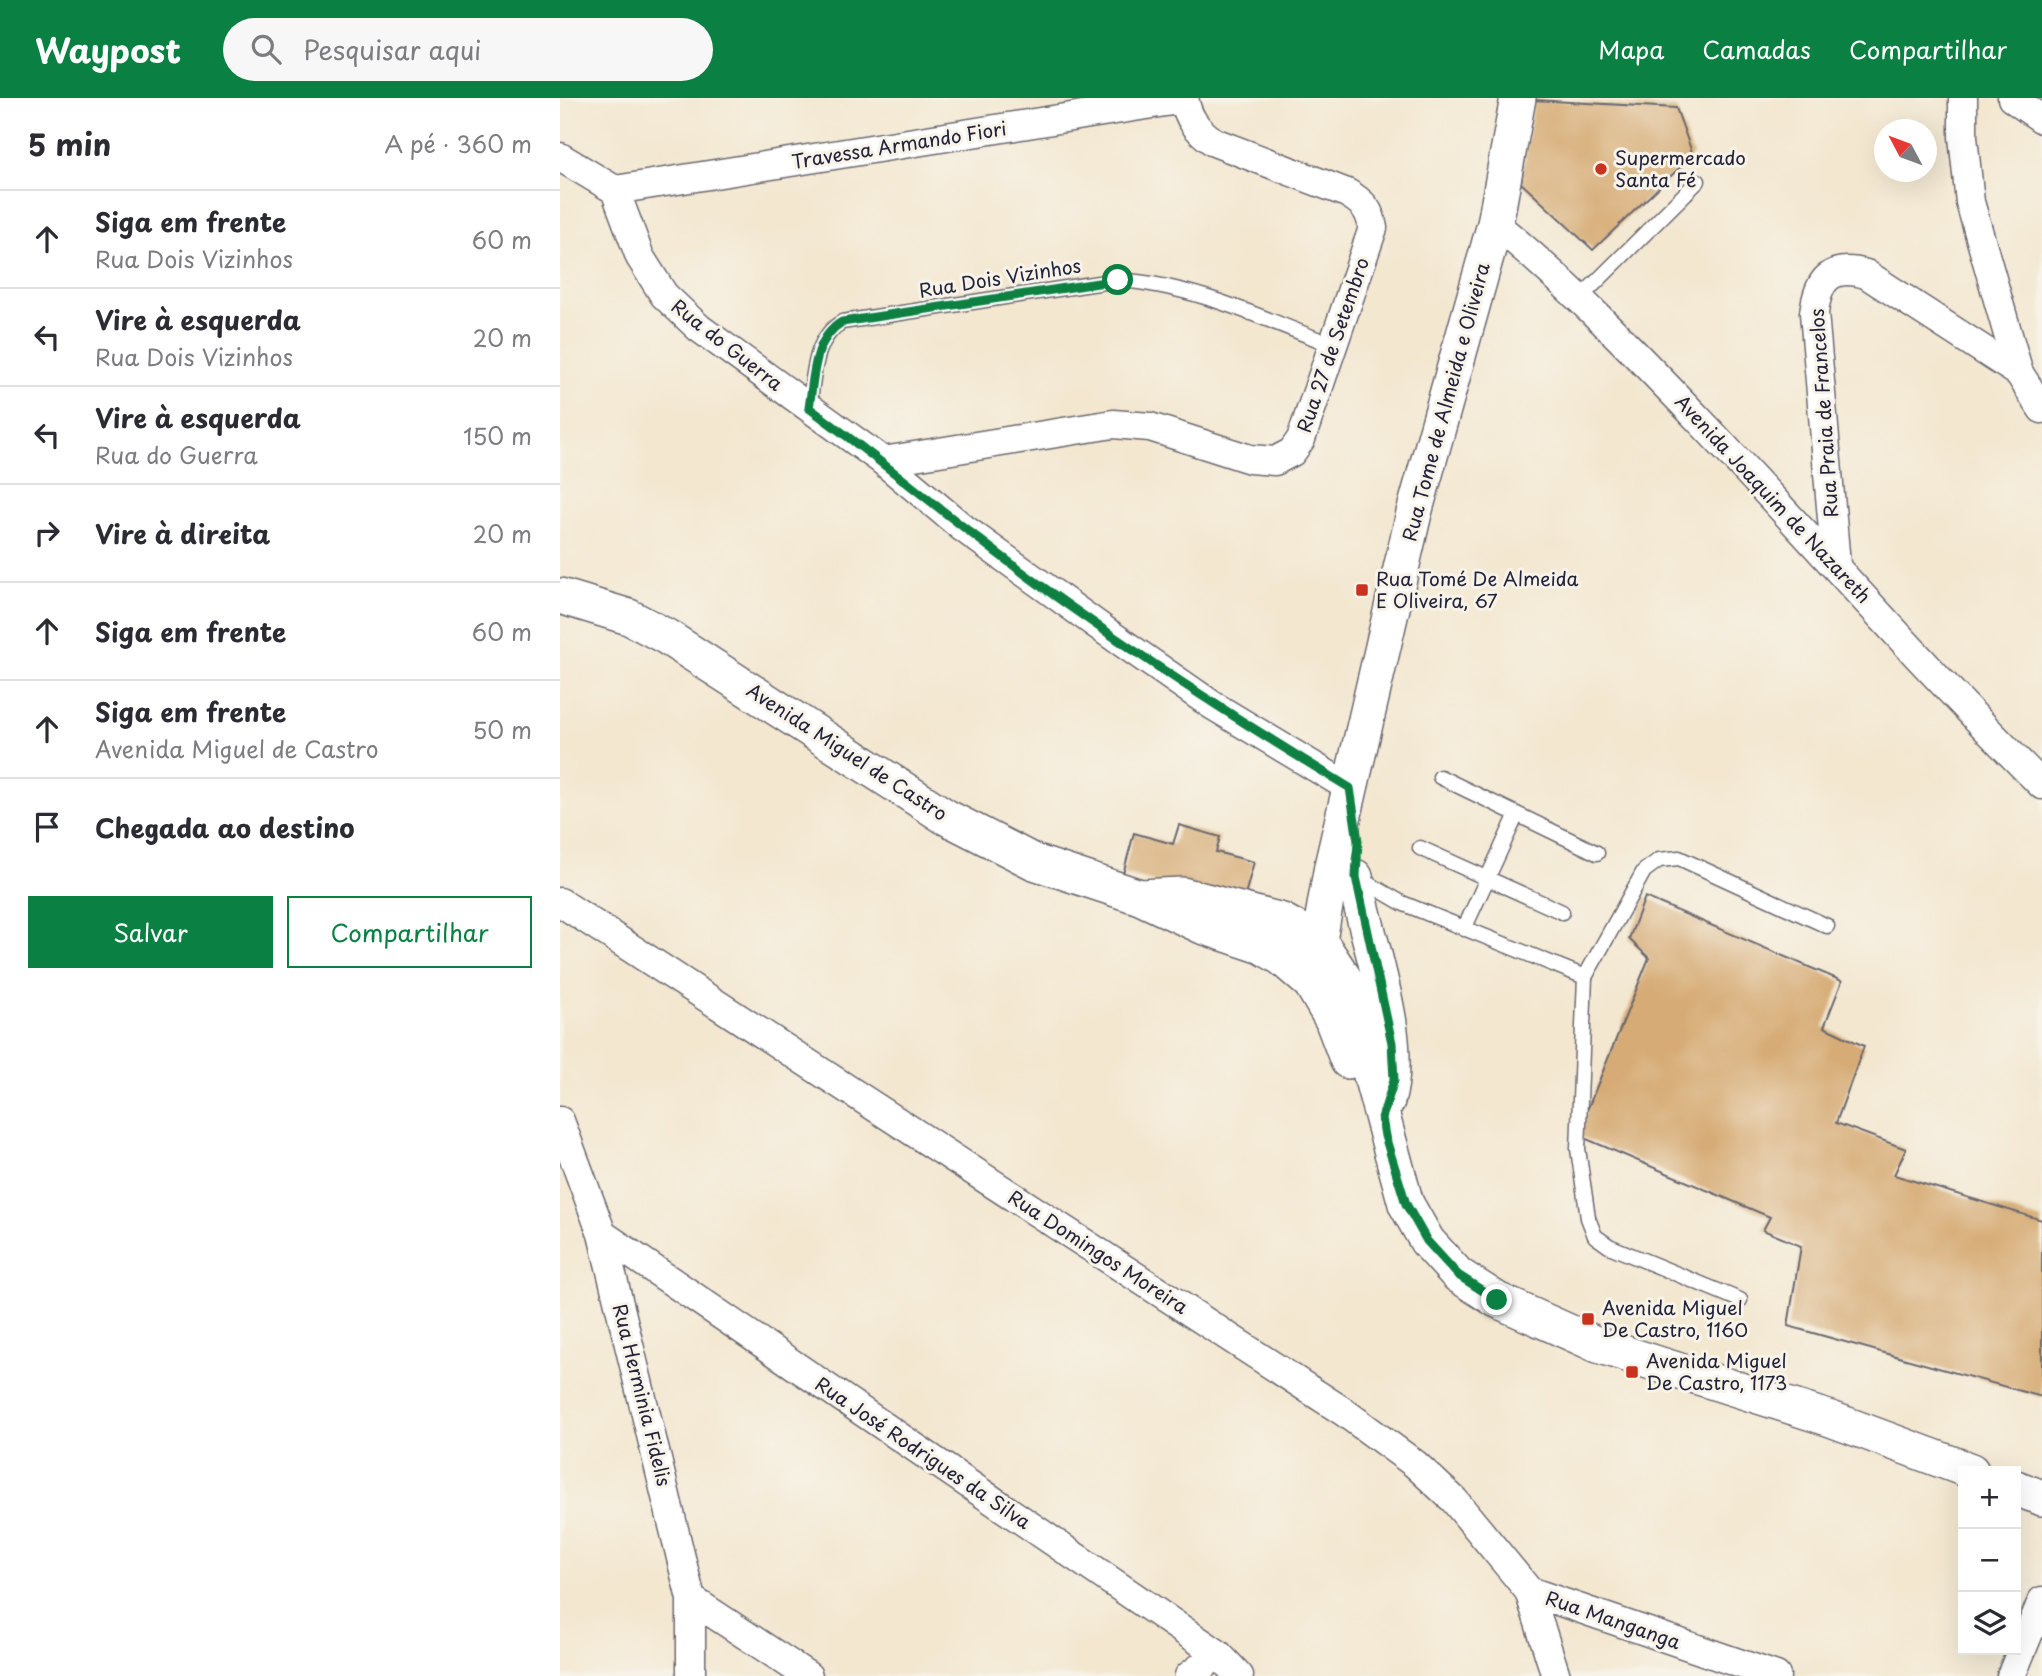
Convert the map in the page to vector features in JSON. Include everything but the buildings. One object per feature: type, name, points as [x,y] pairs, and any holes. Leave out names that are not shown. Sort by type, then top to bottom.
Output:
[{"type":"street","name":"Rua Tome de Almeida e Oliveira","points":[[1328,981],[1320,942],[1332,866],[1414,513],[1494,224],[1518,98]]},
{"type":"street","points":[[1963,98],[1963,136],[1970,202],[2019,373],[2042,409]]},
{"type":"street","points":[[2012,98],[2042,119]]},
{"type":"street","name":"Travessa Armando Fiori","points":[[615,190],[1184,99]]},
{"type":"street","name":"Rua 27 de Setembro","points":[[883,461],[1113,424],[1150,427],[1250,459],[1275,461],[1292,452],[1301,439],[1335,346],[1373,228],[1371,215],[1361,201],[1347,192],[1214,142],[1199,132],[1189,118],[1184,99]]},
{"type":"street","points":[[560,157],[615,190]]},
{"type":"street","name":"Rua do Guerra","points":[[615,190],[640,257],[664,295],[699,328],[883,461],[964,528],[1118,639],[1212,705],[1350,788]]},
{"type":"street","name":"Avenida Joaquim de Nazareth","points":[[1494,224],[1580,298],[1836,564],[1975,718],[2042,785]]},
{"type":"street","name":"Rua Praia de Francelos","points":[[1836,564],[1814,313],[1816,292],[1824,279],[1851,270],[1866,274],[2019,373]]},
{"type":"street","name":"Avenida Miguel de Castro","points":[[560,596],[629,617],[667,638],[946,817],[1034,862],[1140,897],[1202,926],[1262,946],[1328,981],[1384,1127],[1406,1204],[1427,1241],[1458,1275],[1497,1300],[1598,1345],[1831,1419],[1958,1466]]},
{"type":"street","name":"Rua Tome de Almeida e Oliveira","points":[[1328,981],[1356,877],[1358,841],[1350,788]]},
{"type":"street","points":[[1356,877],[1392,1043],[1394,1080],[1384,1127]]},
{"type":"street","name":"Avenida Miguel de Castro","points":[[1140,897],[1182,895],[1282,921],[1320,942]]},
{"type":"street","name":"Rua Domingos Moreira","points":[[560,902],[1344,1412],[1415,1464],[1454,1500],[1529,1591],[1556,1676]]},
{"type":"street","name":"Avenida Miguel de Castro","points":[[1328,981],[1332,1019],[1356,1084],[1384,1127]]},
{"type":"street","name":"Rua Herminia Fidelis","points":[[560,1121],[602,1234],[691,1599],[691,1676]]},
{"type":"street","name":"Rua José Rodrigues da Silva","points":[[602,1234],[1218,1654],[1239,1676]]},
{"type":"street","points":[[2021,1490],[2042,1498]]},
{"type":"street","name":"Rua Manganga","points":[[1529,1591],[1776,1676]]},
{"type":"street","points":[[691,1599],[808,1676]]},
{"type":"street","points":[[2011,1676],[2042,1601]]},
{"type":"street","points":[[1189,1676],[1218,1654]]},
{"type":"lane","points":[[1580,298],[1698,181]]},
{"type":"lane","name":"Rua Dois Vizinhos","points":[[809,408],[821,341],[829,329],[842,322],[1118,280],[1156,282],[1191,291],[1335,346]]},
{"type":"lane","points":[[1440,777],[1597,853]]},
{"type":"lane","points":[[1464,929],[1517,814]]},
{"type":"lane","points":[[1420,848],[1562,912]]},
{"type":"lane","points":[[1740,1300],[1609,1246],[1595,1236],[1588,1218],[1577,1137],[1585,977],[1644,871],[1659,860],[1679,858],[1827,926]]},
{"type":"lane","points":[[1356,877],[1402,903],[1585,977]]},
{"type":"place","name":"Supermercado Santa Fé","points":[[1601,169]]},
{"type":"place","name":"Rua Tomé De Almeida E Oliveira, 67","points":[[1362,590]]},
{"type":"place","name":"Avenida Miguel De Castro, 1160","points":[[1588,1319]]},
{"type":"place","name":"Avenida Miguel De Castro, 1173","points":[[1632,1372]]},
{"type":"route","points":[[1118,280],[842,322],[829,329],[821,341],[809,408],[883,461],[964,528],[1107,632],[1212,705],[1350,788],[1358,841],[1356,877],[1365,929],[1392,1043],[1394,1080],[1382,1118],[1385,1136],[1406,1204],[1427,1241],[1458,1275],[1497,1300]]}]
